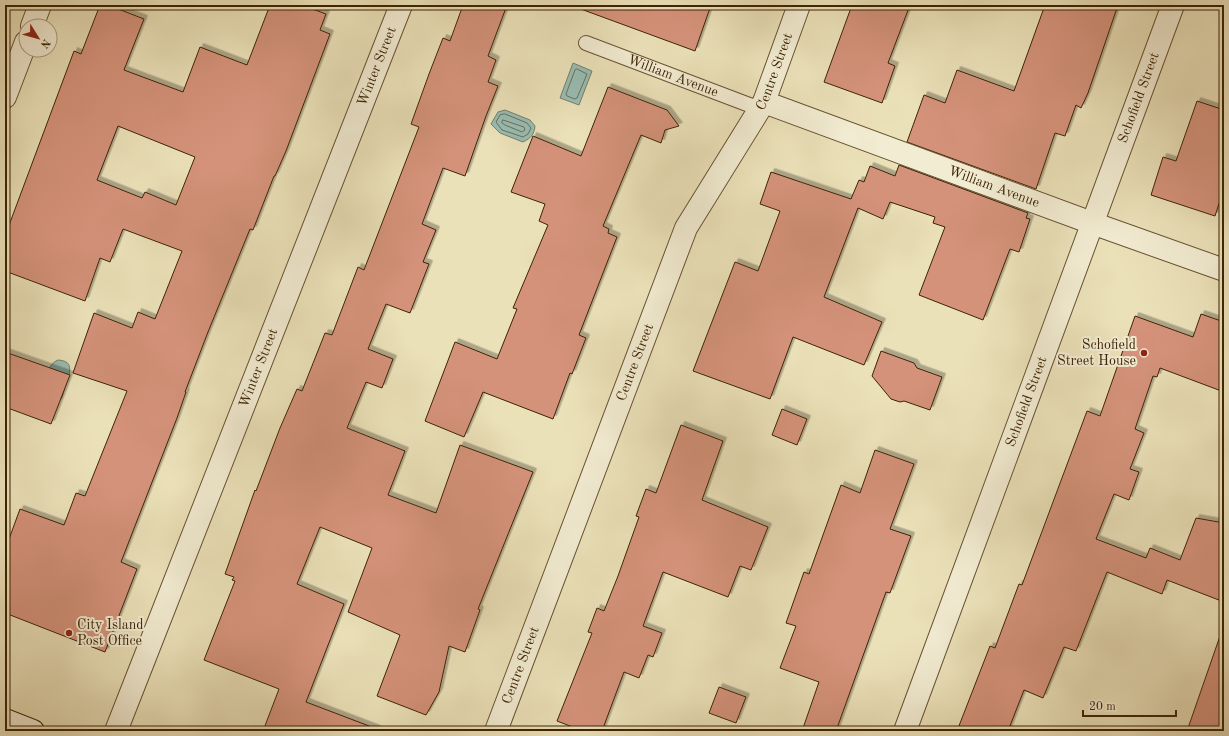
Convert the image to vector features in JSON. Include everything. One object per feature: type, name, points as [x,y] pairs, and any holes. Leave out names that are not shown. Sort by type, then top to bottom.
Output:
[{"type":"street","points":[[35,18],[40,5]]},
{"type":"street","name":"Winter Street","points":[[116,731],[401,5]]},
{"type":"street","name":"Centre Street","points":[[496,731],[686,228],[762,106],[799,5]]},
{"type":"street","name":"Schofield Street","points":[[905,731],[1173,5]]},
{"type":"street","points":[[5,97],[20,58]]},
{"type":"street","name":"William Avenue","points":[[762,106],[1224,270]]},
{"type":"street","points":[[5,720],[33,731]]},
{"type":"lane","name":"William Avenue","points":[[586,43],[762,106]]},
{"type":"water","points":[[573,63],[592,71],[579,105],[560,98]]},
{"type":"water","points":[[505,110],[530,120],[535,126],[534,132],[530,138],[523,142],[500,133],[491,124],[498,112]]},
{"type":"water","points":[[58,360],[67,363],[70,369],[61,399],[56,402],[41,391],[51,365]]},
{"type":"building","points":[[100,5],[108,5],[144,19],[124,70],[183,92],[200,47],[247,65],[270,5],[302,5],[326,14],[320,30],[330,34],[286,151],[274,176],[253,230],[250,229],[208,332],[185,392],[177,418],[121,562],[137,569],[105,652],[5,613],[5,550],[20,509],[64,525],[76,493],[85,496],[127,391],[73,373],[94,313],[132,328],[138,312],[155,319],[182,251],[123,229],[110,262],[100,258],[85,301],[5,271],[5,236],[74,51],[81,54]],"holes":[[[118,126],[195,157],[176,205],[145,192],[142,198],[97,180]]]},
{"type":"building","points":[[463,5],[507,5],[488,56],[496,60],[488,82],[498,86],[465,176],[443,168],[422,224],[436,230],[423,262],[429,264],[410,313],[386,304],[368,349],[393,359],[382,388],[366,382],[347,428],[405,451],[388,495],[436,513],[460,445],[533,472],[478,609],[480,610],[465,652],[449,646],[439,692],[426,715],[377,696],[400,635],[348,612],[372,548],[320,527],[297,584],[344,604],[306,702],[377,729],[377,731],[263,731],[279,689],[204,660],[235,581],[232,580],[234,577],[225,574],[255,490],[256,491],[280,428],[297,389],[302,391],[325,333],[332,335],[358,267],[364,270],[419,127],[411,124],[429,74],[443,38],[450,41]]},
{"type":"building","points":[[578,5],[711,5],[695,51],[578,8]]},
{"type":"building","points":[[852,5],[910,5],[888,63],[895,66],[882,103],[824,82]]},
{"type":"building","points":[[1045,5],[1118,5],[1088,93],[1081,108],[1076,105],[1065,136],[1055,133],[1036,189],[907,142],[924,95],[945,103],[957,70],[1014,91]]},
{"type":"building","points":[[608,87],[667,110],[679,126],[665,130],[661,143],[641,135],[603,226],[609,229],[608,233],[617,237],[579,335],[586,338],[572,374],[570,373],[553,419],[483,392],[464,437],[425,421],[455,342],[497,359],[517,309],[513,308],[548,225],[539,221],[545,204],[511,192],[533,136],[581,156]]},
{"type":"building","points":[[1197,101],[1224,110],[1224,188],[1215,216],[1151,195],[1163,157],[1176,161]]},
{"type":"building","points":[[899,165],[1028,213],[1026,218],[1030,219],[1019,252],[1010,249],[983,320],[919,295],[945,227],[933,223],[935,217],[890,202],[883,219],[858,208],[824,297],[882,322],[864,365],[793,337],[770,399],[693,371],[735,262],[758,271],[780,211],[760,204],[771,172],[851,199],[859,180],[864,182],[870,166],[895,176]]},
{"type":"building","points":[[1201,314],[1224,322],[1224,392],[1160,368],[1157,377],[1153,376],[1135,429],[1144,433],[1130,469],[1139,472],[1129,500],[1114,494],[1096,539],[1146,558],[1150,548],[1180,560],[1196,518],[1224,523],[1224,602],[1167,580],[1162,594],[1107,572],[1076,651],[1064,647],[1043,698],[1024,690],[1008,731],[957,731],[990,646],[995,648],[1019,584],[1022,585],[1087,411],[1100,416],[1135,316],[1193,337]]},
{"type":"building","points":[[881,351],[914,363],[917,368],[942,377],[930,410],[904,401],[900,402],[891,399],[872,376]]},
{"type":"building","points":[[5,352],[70,375],[51,424],[5,407]]},
{"type":"building","points":[[782,409],[807,419],[797,445],[772,435]]},
{"type":"building","points":[[681,425],[723,441],[702,500],[768,527],[751,570],[740,566],[728,597],[663,572],[643,626],[662,633],[653,657],[648,655],[639,678],[624,672],[602,731],[583,731],[557,721],[592,633],[588,632],[597,608],[604,611],[618,576],[639,517],[636,516],[646,489],[656,493]]},
{"type":"building","points":[[875,450],[914,464],[890,529],[911,536],[890,593],[886,592],[836,731],[802,731],[819,682],[780,668],[796,626],[786,623],[804,572],[809,574],[841,485],[860,493]]},
{"type":"building","points":[[1220,636],[1224,636],[1224,731],[1187,731]]},
{"type":"building","points":[[719,687],[746,697],[736,723],[709,713]]},
{"type":"place","name":"Schofield Street House","points":[[1144,353]]},
{"type":"place","name":"City Island Post Office","points":[[69,633]]}]
